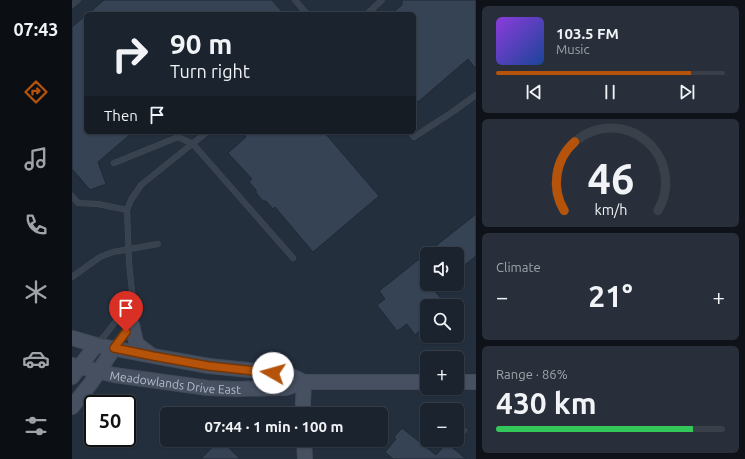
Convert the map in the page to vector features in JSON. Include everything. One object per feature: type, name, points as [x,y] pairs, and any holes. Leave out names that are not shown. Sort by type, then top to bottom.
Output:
[{"type":"main road","points":[[132,325],[136,342],[153,356]]},
{"type":"main road","name":"Meadowlands Drive East","points":[[72,338],[96,345],[209,366],[287,374],[304,382]]},
{"type":"main road","points":[[74,369],[96,345]]},
{"type":"main road","points":[[72,407],[100,371],[114,348]]},
{"type":"main road","name":"Meadowlands Drive East","points":[[74,369],[100,371],[114,375],[208,388],[286,388],[304,382],[420,382]]},
{"type":"main road","points":[[302,407],[304,382]]},
{"type":"main road","points":[[464,382],[476,382]]},
{"type":"main road","points":[[304,447],[305,459]]},
{"type":"lane","points":[[72,5],[78,0]]},
{"type":"lane","points":[[295,0],[305,12]]},
{"type":"lane","points":[[368,12],[382,0]]},
{"type":"lane","points":[[412,134],[414,137],[476,95]]},
{"type":"lane","points":[[114,348],[132,325],[133,303],[129,262],[127,210],[131,200],[141,185],[205,134]]},
{"type":"lane","points":[[114,163],[178,137],[193,144],[293,258]]},
{"type":"lane","points":[[72,196],[78,203],[98,204],[127,210]]},
{"type":"lane","points":[[72,277],[100,257],[113,252],[158,244]]},
{"type":"lane","points":[[96,345],[122,313],[133,303]]},
{"type":"building","points":[[104,0],[272,0],[282,12],[90,12]]},
{"type":"building","points":[[402,0],[476,0],[476,69],[468,59],[418,102],[416,100],[416,12],[393,12],[402,5]]},
{"type":"building","points":[[84,17],[84,134],[131,134],[98,162],[106,184],[90,190],[72,169],[72,27]]},
{"type":"building","points":[[244,134],[326,134],[379,196],[313,252],[275,207],[273,209],[256,193],[256,190],[249,182],[252,179],[228,153],[246,137]]},
{"type":"building","points":[[476,214],[476,256],[464,265],[464,247],[434,247]]},
{"type":"building","points":[[420,258],[420,291],[435,291],[441,299],[420,299],[420,331],[415,335],[407,324],[397,331],[377,305],[385,299],[379,291]]},
{"type":"building","points":[[464,426],[469,430],[464,436]]},
{"type":"building","points":[[402,428],[420,442],[420,447],[426,447],[436,455],[443,447],[452,447],[466,459],[393,459],[385,452],[396,439],[394,437]]},
{"type":"building","points":[[212,447],[228,447],[240,459],[201,459]]},
{"type":"route","points":[[126,332],[114,348],[209,366],[273,373]]}]
